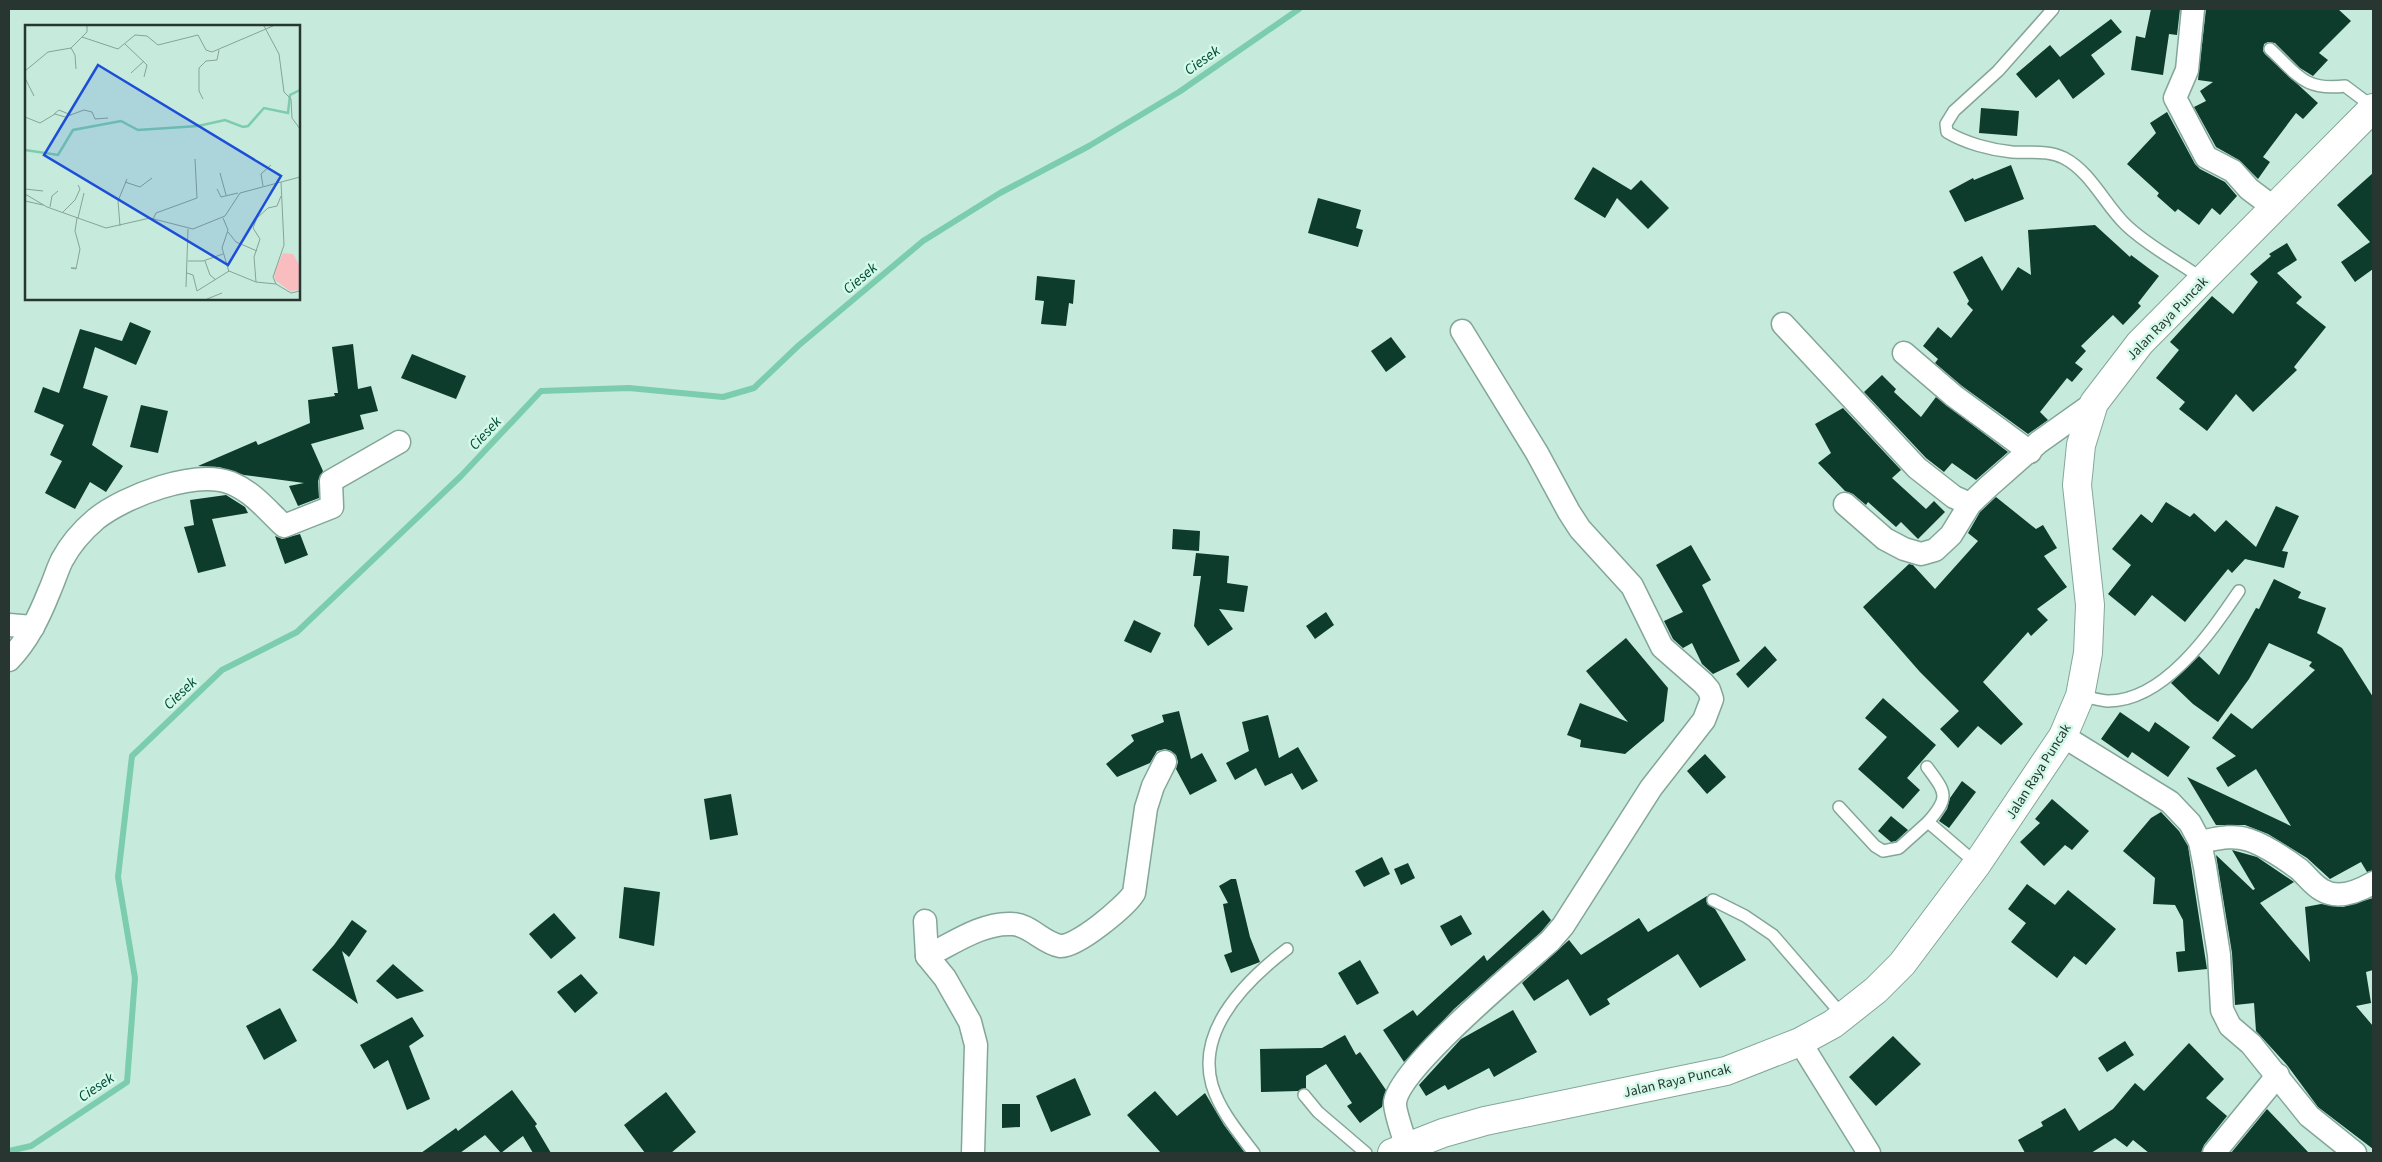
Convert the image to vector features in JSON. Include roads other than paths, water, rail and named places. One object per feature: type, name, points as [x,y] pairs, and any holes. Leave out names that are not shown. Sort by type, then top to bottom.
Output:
[{"type":"highway","name":"Jalan Raya Puncak","points":[[1399,1150],[1485,1121],[1726,1071],[1800,1042],[1844,1016],[1876,990],[1902,964],[1977,864],[2063,736],[2080,696],[2088,653],[2090,605],[2077,485],[2081,445],[2094,404],[2140,343],[2373,108]]},
{"type":"street","points":[[2193,9],[2187,70],[2175,98],[2206,157],[2232,171],[2249,189],[2273,207]]},
{"type":"street","points":[[1783,324],[1917,468],[1954,497],[1970,504]]},
{"type":"street","points":[[1399,1150],[1395,1102],[1406,1078],[1452,1029],[1550,941],[1562,926],[1660,775],[1704,720],[1712,700],[1709,690],[1703,683],[1662,647],[1656,638],[1643,604],[1632,586],[1580,529],[1537,453],[1462,331]]},
{"type":"street","points":[[1904,353],[1954,396],[2030,452]]},
{"type":"street","points":[[1845,504],[1885,539],[1904,549],[1921,554],[1940,547],[1970,504],[2039,442],[2094,404]]},
{"type":"street","points":[[9,660],[33,627],[62,560],[85,529],[97,518],[124,501],[173,484],[216,479],[233,484],[261,502],[284,526],[332,507],[331,481],[399,442]]},
{"type":"street","points":[[9,624],[33,627]]},
{"type":"street","points":[[2063,736],[2170,802],[2190,823],[2200,842],[2216,931],[2222,1010],[2230,1026],[2251,1044],[2278,1075],[2309,1116],[2354,1153]]},
{"type":"street","points":[[926,956],[981,930],[998,925],[1013,923],[1060,946],[1070,944],[1098,926],[1130,900],[1134,893],[1146,808],[1153,786],[1165,762]]},
{"type":"street","points":[[2200,842],[2227,836],[2248,840],[2271,851],[2299,869],[2321,890],[2330,894],[2353,893],[2373,883]]},
{"type":"street","points":[[926,921],[926,956],[944,978],[970,1022],[976,1045],[973,1153]]},
{"type":"street","points":[[1800,1042],[1869,1153]]},
{"type":"street","points":[[2214,1153],[2278,1075]]},
{"type":"lane","points":[[2053,9],[1998,71],[1954,112],[1946,124],[1947,132],[1991,148],[2009,152],[2047,153],[2070,161],[2082,171],[2105,202],[2130,229],[2204,280]]},
{"type":"lane","points":[[2270,49],[2304,82],[2320,87],[2345,86],[2373,108]]},
{"type":"lane","points":[[2080,696],[2107,701],[2124,698],[2157,683],[2183,662],[2200,644],[2240,591]]},
{"type":"lane","points":[[1839,807],[1875,846],[1884,851],[1899,848],[1928,822],[1941,807],[1944,796],[1939,784],[1927,767]]},
{"type":"lane","points":[[1928,822],[1977,864]]},
{"type":"lane","points":[[1713,900],[1745,916],[1774,935],[1844,1016]]},
{"type":"lane","points":[[1254,1153],[1232,1124],[1216,1098],[1210,1068],[1212,1051],[1217,1026],[1228,1007],[1246,984],[1287,948]]},
{"type":"lane","points":[[1304,1096],[1318,1112],[1366,1153]]},
{"type":"waterway","name":"Ciesek","points":[[9,1151],[31,1146],[127,1082],[135,978],[118,877],[132,756],[222,670],[297,632],[461,476],[541,391],[629,388],[723,397],[754,388],[798,346],[923,241],[1000,193],[1089,146],[1179,92],[1299,9]]}]
